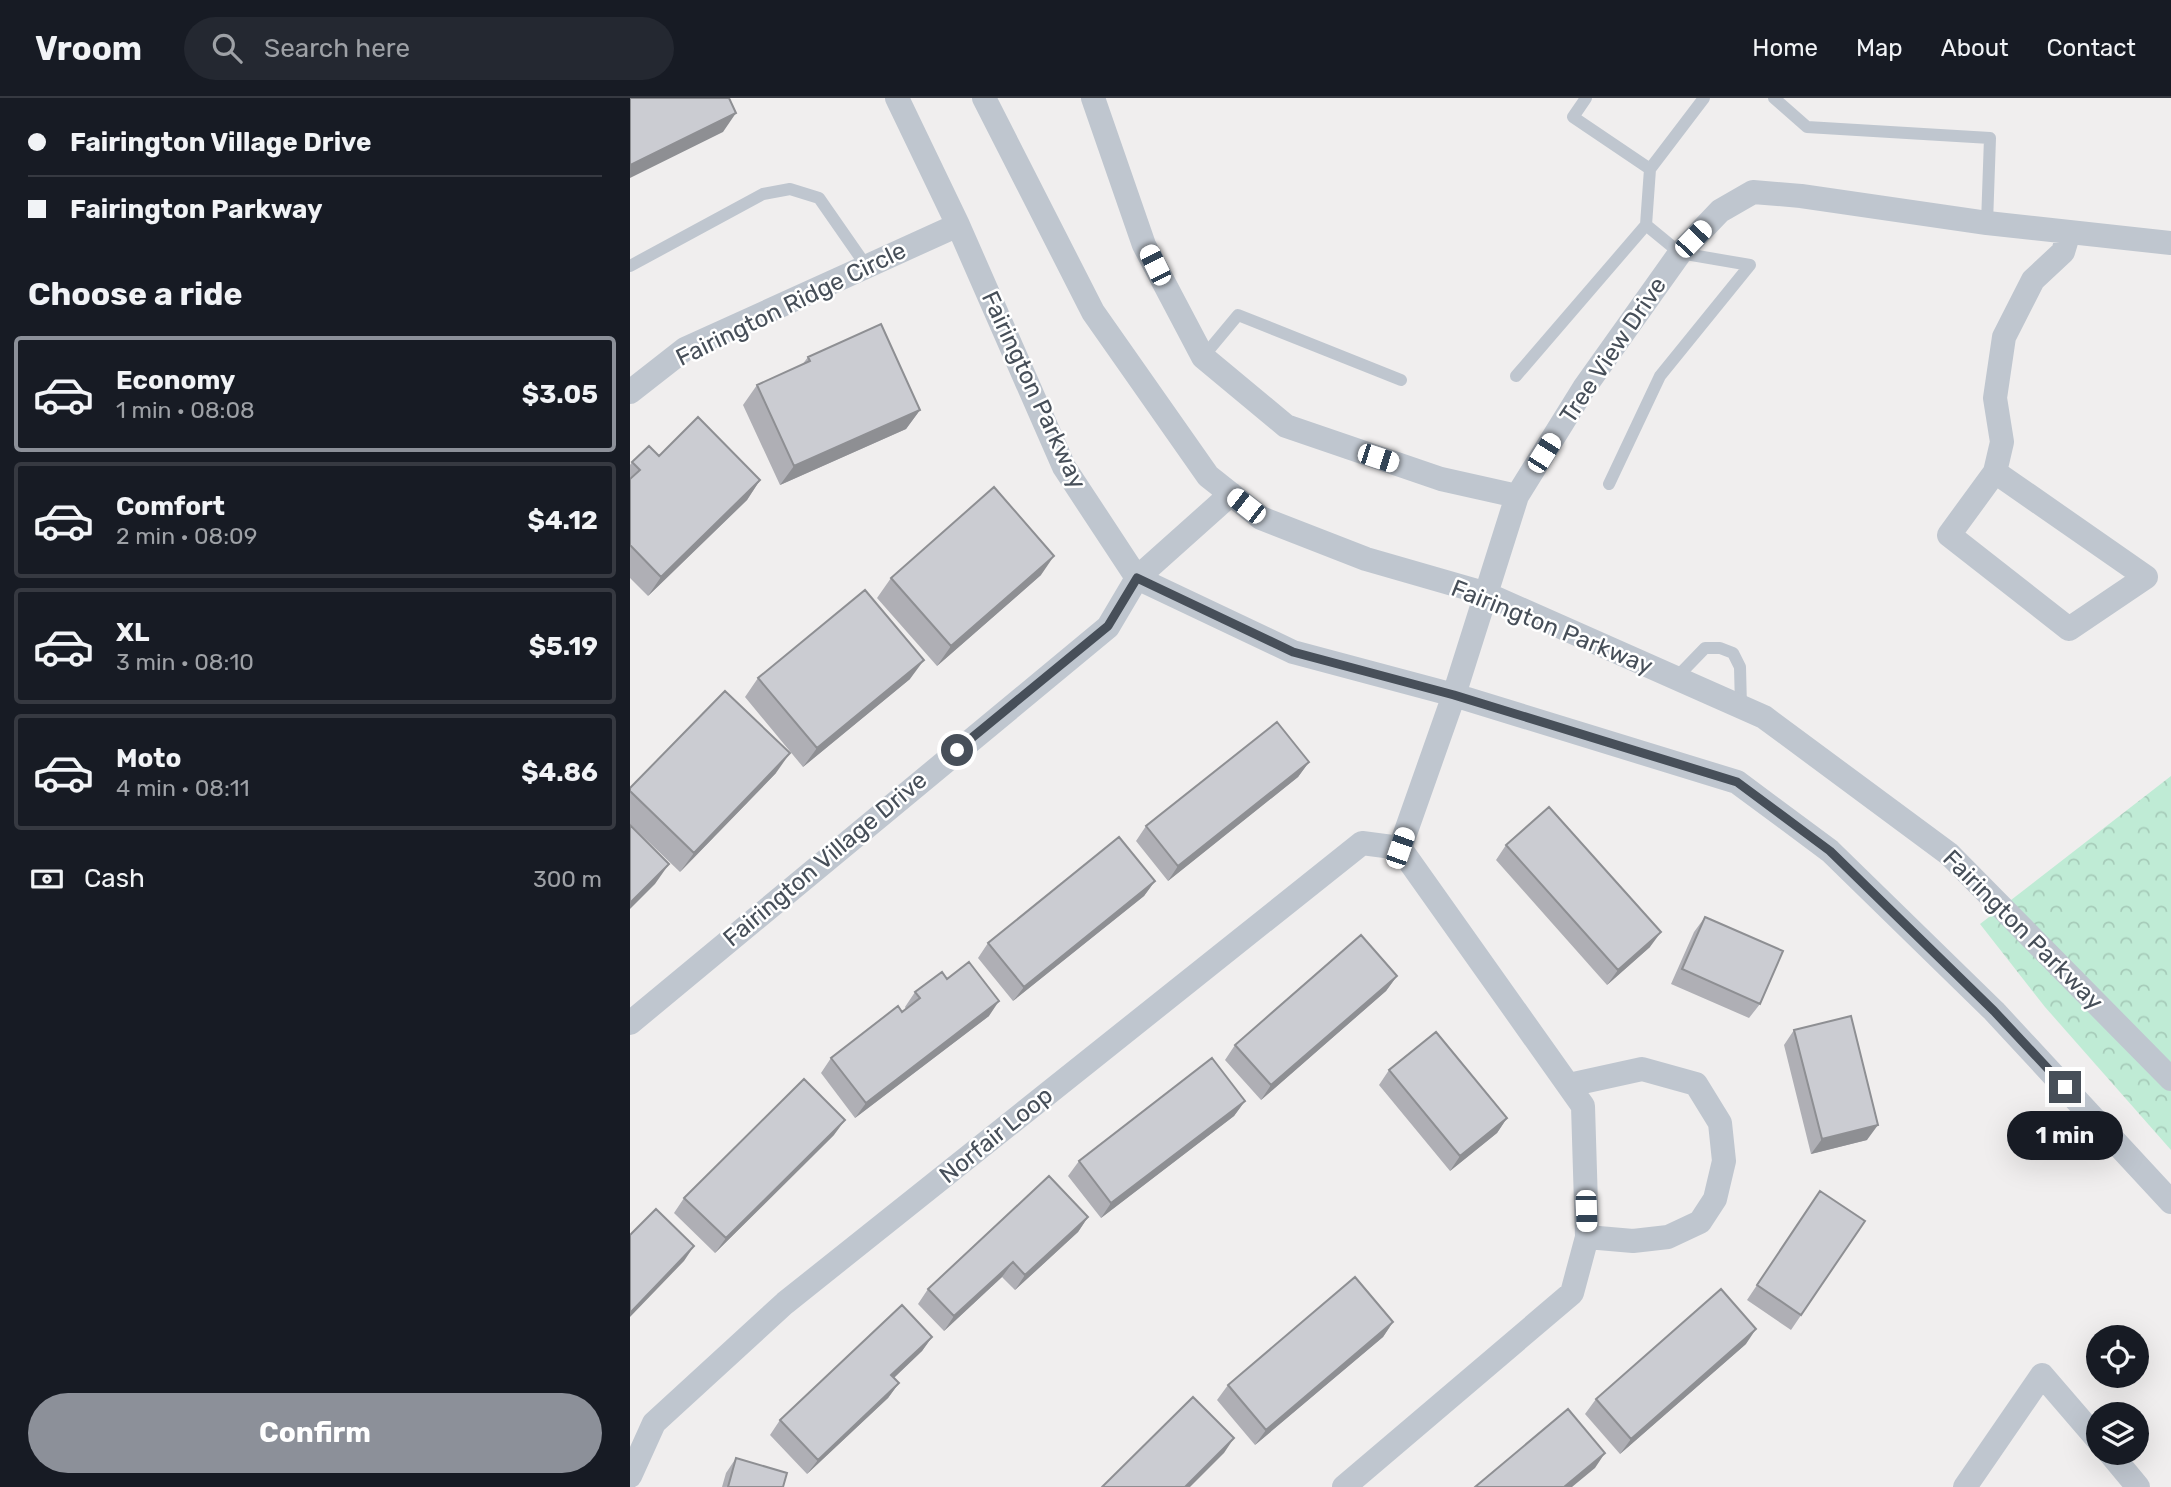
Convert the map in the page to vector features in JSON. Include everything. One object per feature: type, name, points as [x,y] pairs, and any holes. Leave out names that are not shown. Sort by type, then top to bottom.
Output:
[{"type":"street","name":"Fairington Parkway","points":[[897,98],[958,225],[1064,467],[1137,578]]},
{"type":"street","name":"Fairington Parkway","points":[[984,98],[1093,313],[1208,476],[1261,518],[1354,555],[1484,593],[1764,717],[1949,854],[2171,1080]]},
{"type":"street","points":[[1093,98],[1144,245],[1203,357],[1286,426],[1441,479],[1517,496]]},
{"type":"street","name":"Tree View Drive","points":[[1454,695],[1484,593],[1517,496],[1584,388],[1680,253],[1720,211],[1753,192],[1801,195],[1987,223],[2171,243]]},
{"type":"street","name":"Fairington Ridge Circle","points":[[630,392],[685,349],[958,225]]},
{"type":"street","points":[[1995,472],[2146,577],[2069,629],[1949,536],[1995,472],[2002,442],[1996,398],[2004,337],[2033,280],[2063,251],[2070,232]]},
{"type":"street","name":"Fairington Village Drive","points":[[630,1023],[1108,626],[1137,578],[1231,494]]},
{"type":"street","points":[[1137,578],[1293,652],[1454,695],[1737,782],[1830,851],[1994,1011],[2171,1202]]},
{"type":"street","points":[[1344,1487],[1572,1293],[1587,1237],[1583,1106],[1400,848],[1454,695]]},
{"type":"street","name":"Norfair Loop","points":[[630,1476],[654,1423],[785,1303],[1362,843],[1400,848]]},
{"type":"street","points":[[1569,1085],[1643,1069],[1696,1084],[1720,1123],[1724,1161],[1716,1199],[1700,1222],[1668,1237],[1633,1241],[1587,1237]]},
{"type":"street","points":[[1974,1484],[2042,1375],[2086,1426]]},
{"type":"street","points":[[2120,1465],[2138,1487]]},
{"type":"lane","points":[[1586,98],[1573,117],[1650,169]]},
{"type":"lane","points":[[1516,376],[1646,225],[1650,169],[1704,98]]},
{"type":"lane","points":[[1774,98],[1807,127],[1990,138],[1987,223]]},
{"type":"lane","points":[[630,266],[763,194],[790,189],[819,198],[867,267]]},
{"type":"lane","points":[[1609,484],[1660,376],[1750,265],[1680,253],[1646,225]]},
{"type":"lane","points":[[1203,357],[1238,315],[1401,380]]},
{"type":"lane","points":[[1676,678],[1704,648],[1720,648],[1733,653],[1740,667],[1741,707]]},
{"type":"green space","points":[[2171,776],[2171,1150],[2045,1007],[1980,924]]},
{"type":"building","points":[[630,98],[729,98],[736,113],[630,165]]},
{"type":"building","points":[[881,324],[920,410],[794,466],[757,385],[810,361],[808,357]]},
{"type":"building","points":[[698,417],[760,480],[661,577],[630,545],[630,479],[640,470],[632,462],[649,446],[659,456]]},
{"type":"building","points":[[994,487],[1054,556],[951,646],[891,578]]},
{"type":"building","points":[[865,590],[924,660],[817,748],[758,678]]},
{"type":"building","points":[[725,691],[790,753],[694,853],[630,791],[630,788]]},
{"type":"building","points":[[1277,722],[1309,762],[1178,866],[1146,826]]},
{"type":"building","points":[[1549,807],[1661,932],[1618,970],[1506,845]]},
{"type":"building","points":[[630,825],[669,864],[630,903]]},
{"type":"building","points":[[1119,837],[1155,881],[1024,987],[988,943]]},
{"type":"building","points":[[1705,917],[1783,951],[1760,1004],[1682,969]]},
{"type":"building","points":[[1361,935],[1397,976],[1271,1085],[1235,1045]]},
{"type":"building","points":[[969,962],[999,1001],[866,1103],[831,1058],[898,1006],[902,1012],[920,998],[915,992],[942,972],[947,979]]},
{"type":"building","points":[[1851,1016],[1878,1125],[1822,1139],[1794,1030]]},
{"type":"building","points":[[1436,1032],[1507,1118],[1460,1156],[1389,1070]]},
{"type":"building","points":[[1212,1058],[1245,1101],[1111,1203],[1079,1161]]},
{"type":"building","points":[[804,1079],[845,1120],[726,1238],[684,1198]]},
{"type":"building","points":[[1049,1176],[1088,1217],[1025,1275],[1013,1262],[954,1316],[928,1289]]},
{"type":"building","points":[[1820,1191],[1865,1221],[1801,1315],[1757,1285]]},
{"type":"building","points":[[656,1209],[694,1246],[630,1313],[630,1235]]},
{"type":"building","points":[[1355,1277],[1393,1322],[1266,1430],[1228,1385]]},
{"type":"building","points":[[1721,1289],[1756,1329],[1631,1439],[1596,1399]]},
{"type":"building","points":[[902,1305],[932,1337],[891,1375],[899,1383],[818,1460],[780,1420]]},
{"type":"building","points":[[1193,1397],[1234,1438],[1185,1487],[1102,1487]]},
{"type":"building","points":[[1568,1409],[1605,1453],[1564,1487],[1475,1487]]},
{"type":"building","points":[[736,1458],[787,1473],[783,1487],[728,1487]]},
{"type":"route","points":[[957,750],[1108,626],[1137,578],[1293,652],[1454,695],[1737,782],[1830,851],[1994,1011],[2065,1087]]}]
